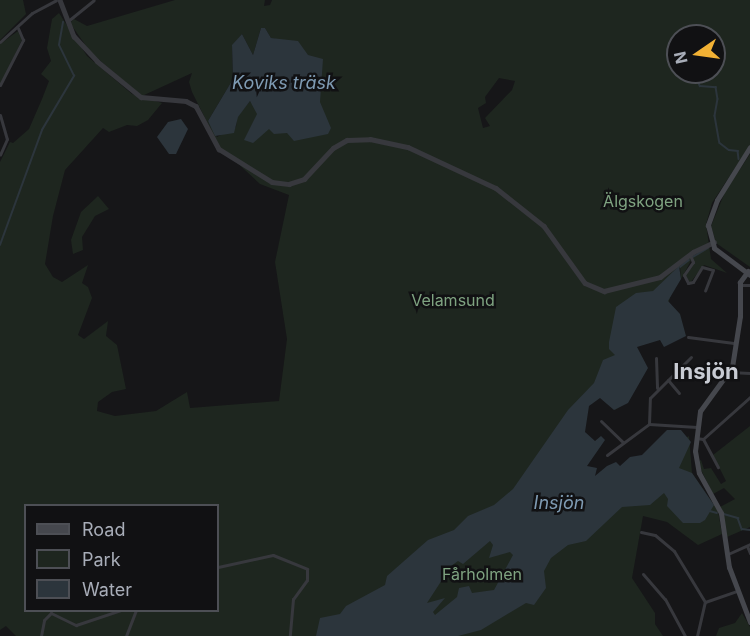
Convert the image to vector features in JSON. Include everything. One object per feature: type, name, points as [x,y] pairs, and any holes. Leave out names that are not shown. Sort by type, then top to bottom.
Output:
[{"type":"main road","points":[[750,147],[711,211],[712,243],[749,273],[740,285],[736,344],[730,372],[703,404],[696,438],[696,465],[722,513],[726,555],[750,622]]},
{"type":"street","points":[[0,42],[32,13],[58,0],[67,22],[86,51],[133,92],[153,101],[193,103],[219,149],[272,182],[299,181],[336,145],[370,139],[414,149],[496,188],[544,226],[579,276],[598,290],[619,290],[655,280],[712,243]]},
{"type":"street","points":[[67,22],[94,0]]},
{"type":"street","points":[[0,86],[23,40],[18,28]]},
{"type":"street","points":[[0,115],[8,139],[0,155]]},
{"type":"street","points":[[691,257],[684,275],[688,283],[702,267],[713,270],[705,291]]},
{"type":"street","points":[[740,285],[750,285]]},
{"type":"street","points":[[688,337],[736,344]]},
{"type":"street","points":[[650,424],[648,406],[657,388],[691,357]]},
{"type":"street","points":[[656,358],[657,388]]},
{"type":"street","points":[[730,372],[750,373]]},
{"type":"street","points":[[668,380],[679,393]]},
{"type":"street","points":[[696,438],[703,439],[750,398]]},
{"type":"street","points":[[601,421],[623,442]]},
{"type":"street","points":[[606,455],[650,424],[697,427]]},
{"type":"street","points":[[703,439],[718,467]]},
{"type":"street","points":[[641,532],[655,535],[674,551],[705,602],[697,636]]},
{"type":"street","points":[[726,555],[749,545],[750,553]]},
{"type":"street","points":[[219,567],[273,555],[307,569],[307,580],[293,599],[290,636]]},
{"type":"street","points":[[643,574],[665,598],[685,636]]},
{"type":"street","points":[[705,602],[737,591]]},
{"type":"street","points":[[41,636],[44,620],[51,614],[77,625],[116,612]]},
{"type":"street","points":[[126,636],[135,612]]},
{"type":"green space","points":[[0,0],[23,0],[26,14],[0,40]]},
{"type":"green space","name":"Velamsund","points":[[175,0],[265,0],[264,6],[270,5],[272,0],[750,0],[750,145],[712,203],[706,224],[711,259],[727,273],[704,265],[690,283],[685,274],[693,265],[693,257],[681,279],[680,267],[668,304],[681,321],[633,344],[626,403],[615,410],[600,392],[585,406],[580,467],[593,483],[619,474],[689,436],[692,473],[718,511],[722,534],[698,545],[667,522],[643,516],[632,578],[655,613],[655,624],[663,636],[16,636],[6,626],[0,630],[0,162],[10,142],[13,143],[29,129],[42,99],[49,81],[41,74],[51,61],[47,48],[52,19],[59,13],[87,56],[132,94],[162,103],[148,120],[137,126],[127,125],[109,132],[103,128],[65,170],[53,216],[45,264],[53,277],[62,282],[88,265],[82,283],[88,287],[92,298],[78,335],[84,339],[108,321],[106,336],[117,345],[126,389],[112,392],[98,402],[97,411],[115,416],[156,411],[187,392],[190,408],[279,401],[287,339],[275,262],[289,195],[260,184],[219,146],[192,92],[189,82],[192,73],[142,96],[91,53],[70,23],[74,19],[87,26]],"holes":[[[261,28],[265,28],[271,38],[285,41],[256,109],[250,101],[237,117],[236,127],[217,137],[208,121],[233,79],[232,46],[242,34],[253,55]],[[499,78],[515,81],[512,90],[485,118],[490,126],[483,128],[478,108],[486,103],[485,97]]]},
{"type":"green space","points":[[18,31],[22,40],[0,85],[0,44]]},
{"type":"green space","points":[[750,154],[750,267],[716,243],[711,226],[725,192]]},
{"type":"green space","points":[[98,196],[109,209],[95,216],[82,237],[83,250],[73,254],[71,240],[81,212]]},
{"type":"green space","points":[[750,426],[750,527],[727,537],[720,507],[735,499],[724,488],[713,494],[697,462],[701,460],[704,469],[711,468],[721,484],[726,481],[713,455]]},
{"type":"green space","points":[[742,613],[750,627],[750,636],[716,636],[719,628],[735,623]]},
{"type":"water","name":"Koviks träsk","points":[[261,28],[265,28],[271,38],[298,41],[308,55],[323,59],[320,102],[331,128],[328,134],[294,141],[287,133],[274,134],[269,129],[253,143],[244,140],[257,114],[250,101],[238,117],[234,133],[215,136],[208,121],[233,79],[232,45],[242,34],[253,55]]},
{"type":"water","points":[[181,119],[188,129],[176,154],[169,154],[157,137],[168,122]]},
{"type":"water","name":"Insjön","points":[[679,266],[681,279],[668,301],[680,314],[686,336],[664,347],[660,340],[637,347],[648,368],[628,403],[614,410],[600,398],[589,406],[585,432],[595,441],[601,436],[605,440],[587,466],[597,468],[595,476],[607,466],[616,462],[620,466],[630,457],[642,455],[667,430],[681,430],[691,442],[679,468],[692,473],[714,505],[705,520],[700,523],[683,523],[667,506],[668,499],[664,493],[650,505],[622,507],[586,541],[568,545],[551,558],[544,571],[546,588],[534,605],[526,603],[481,630],[458,636],[316,636],[320,618],[340,614],[346,606],[385,585],[387,576],[428,540],[454,530],[468,516],[494,505],[513,489],[568,410],[594,383],[603,360],[615,355],[609,349],[609,342],[616,307],[636,293],[653,291]],"holes":[[[490,541],[493,545],[489,558],[510,552],[513,555],[494,590],[472,593],[469,586],[459,588],[457,597],[435,615],[433,612],[445,598],[427,603],[451,566],[458,561],[463,564]]]},
{"type":"waterway","points":[[0,245],[42,130],[74,76],[59,45],[63,22]]},
{"type":"waterway","points":[[699,84],[700,86],[716,87],[718,99],[715,116],[720,143],[729,150],[738,151],[739,159]]},
{"type":"waterway","points":[[693,257],[708,248]]},
{"type":"waterway","points":[[680,267],[689,260]]},
{"type":"waterway","points":[[710,511],[717,513]]},
{"type":"waterway","points":[[724,514],[738,518],[742,529],[750,530]]},
{"type":"district","name":"Insjön","points":[[706,372]]},
{"type":"park label","name":"Älgskogen","points":[[643,201]]},
{"type":"park label","name":"Fårholmen","points":[[482,574]]}]
